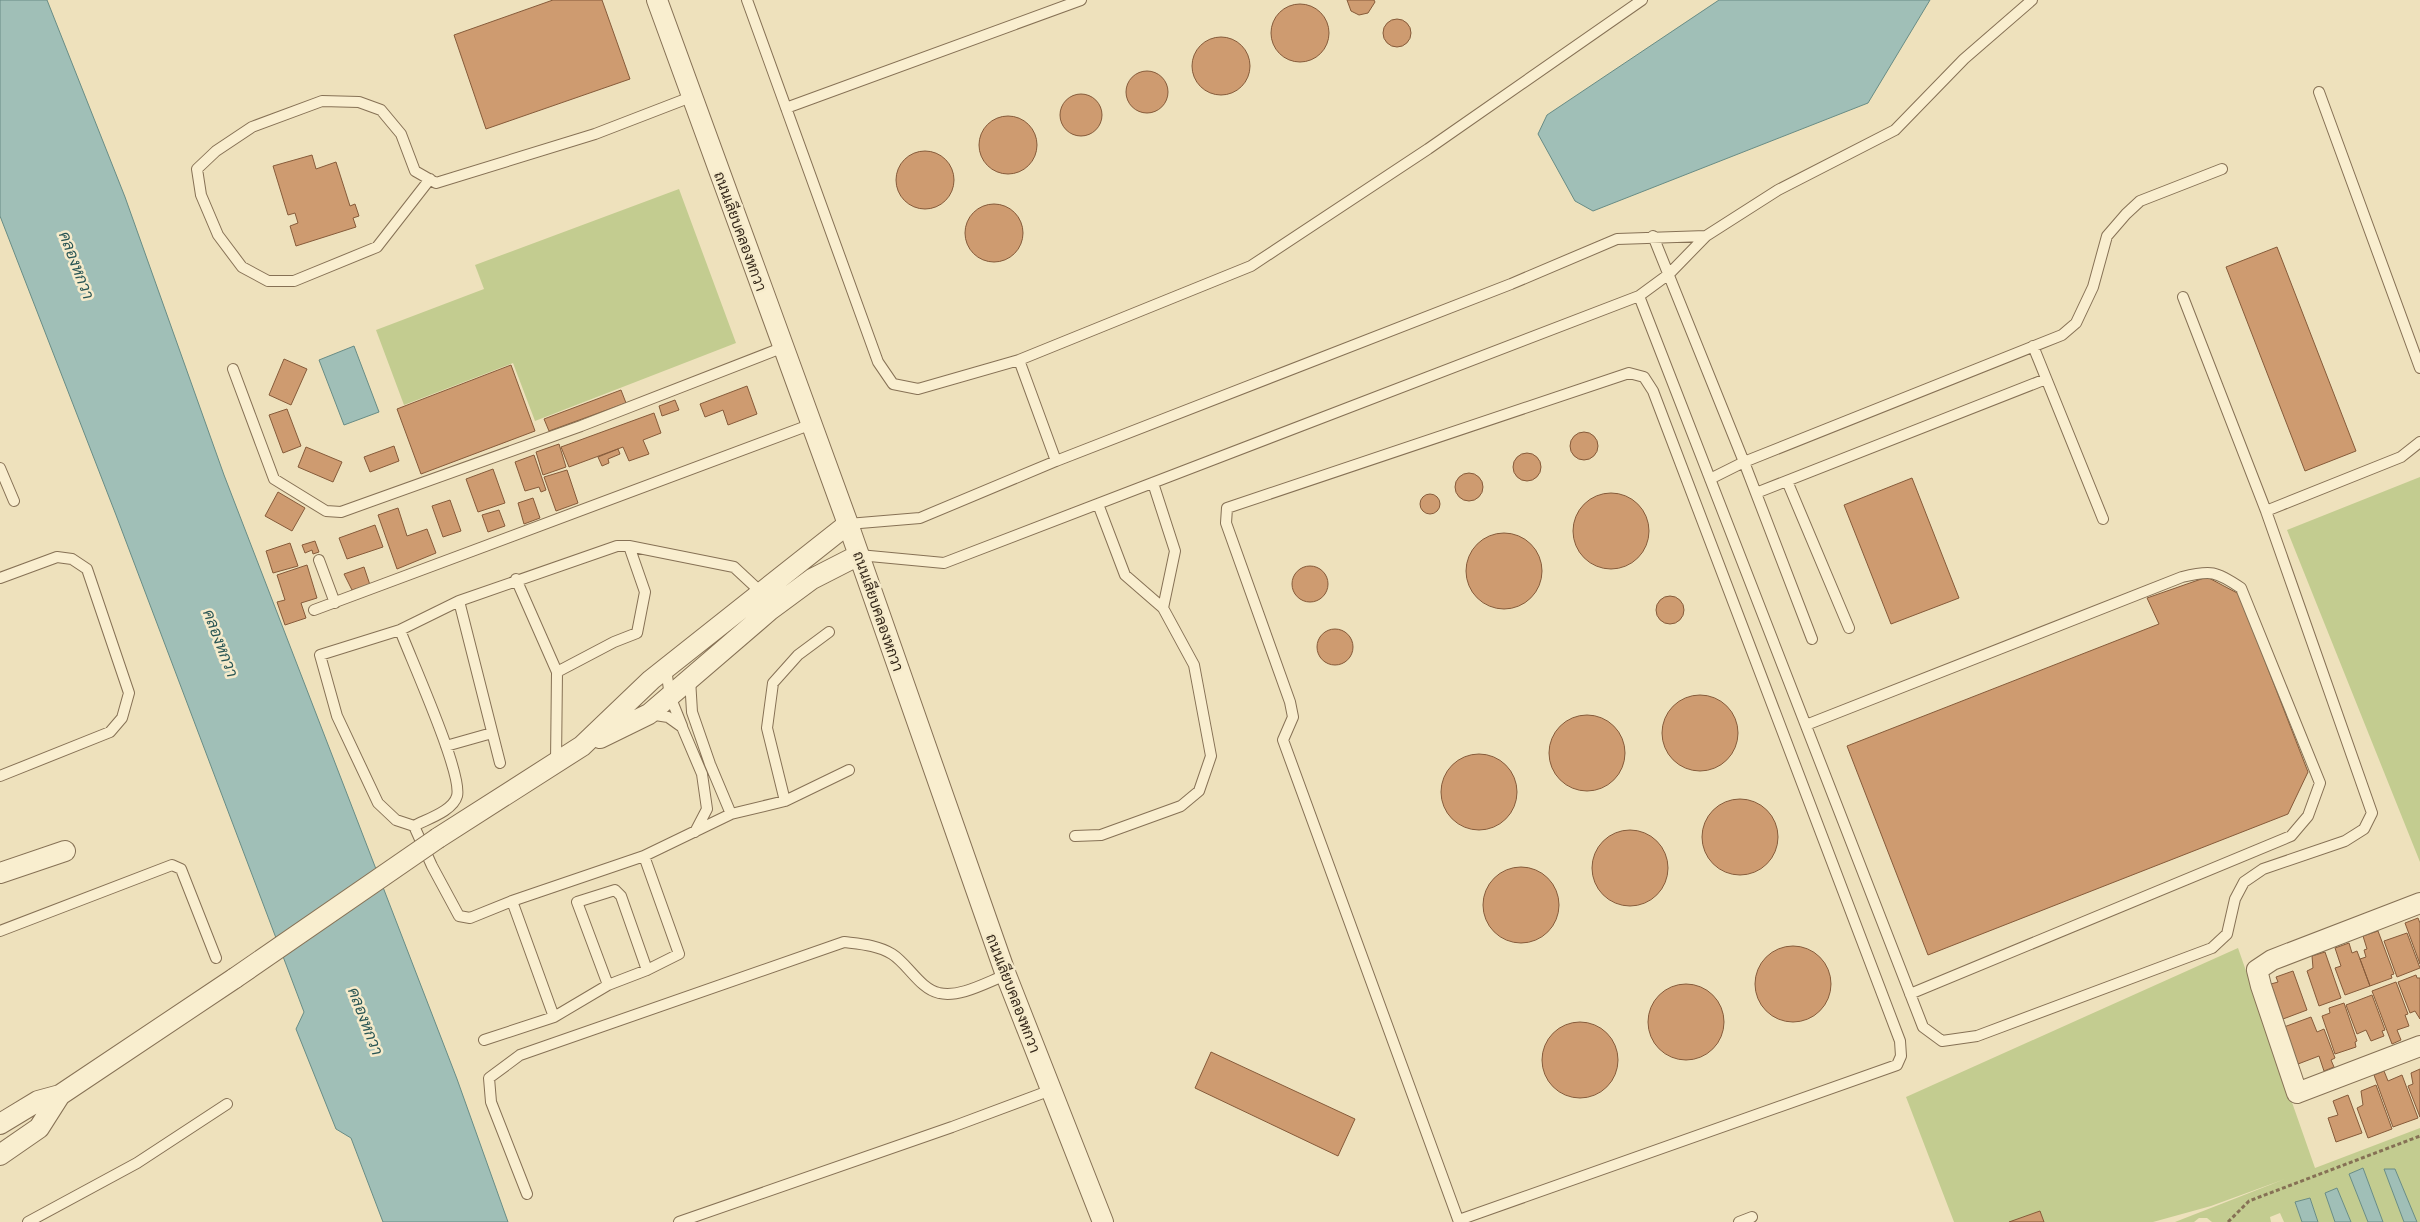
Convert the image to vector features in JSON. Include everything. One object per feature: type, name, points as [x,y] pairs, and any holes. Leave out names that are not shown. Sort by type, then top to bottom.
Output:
[{"type":"street","name":"ถนนเลียบคลองหกวา","points":[[657,0],[860,555],[1006,976],[1103,1222]]},
{"type":"street","points":[[0,1124],[38,1101],[60,1095],[235,978],[438,838],[582,746],[666,668],[848,524]]},
{"type":"street","points":[[582,746],[649,714],[770,610],[812,579],[860,555]]},
{"type":"street","points":[[0,873],[65,851]]},
{"type":"street","points":[[2420,903],[2272,960],[2258,970],[2261,986],[2297,1093],[2420,1046]]},
{"type":"street","points":[[0,1155],[38,1128],[60,1095]]},
{"type":"lane","points":[[747,0],[878,362],[893,384],[918,389],[1019,360],[1251,266],[1428,149],[1642,0]]},
{"type":"lane","points":[[786,108],[1081,0]]},
{"type":"lane","points":[[860,555],[944,563],[1639,296],[1669,274],[1706,236],[1778,190],[1895,130],[1964,59],[2032,0]]},
{"type":"lane","points":[[2319,92],[2420,368]]},
{"type":"lane","points":[[430,179],[377,247],[294,281],[268,281],[242,267],[218,235],[201,195],[197,169],[216,151],[252,127],[322,101],[359,102],[381,110],[401,134],[415,171],[436,182],[595,134],[692,97]]},
{"type":"lane","points":[[1710,479],[1744,462],[2062,335],[2076,323],[2093,287],[2107,236],[2126,214],[2140,202],[2222,169]]},
{"type":"lane","points":[[848,524],[920,518],[1056,461],[1511,284],[1617,239],[1653,236],[1706,236]]},
{"type":"lane","points":[[1653,236],[1744,462],[1812,640]]},
{"type":"lane","points":[[1639,296],[1923,1027],[1942,1041],[1977,1036],[2212,948],[2227,934],[2235,899],[2244,882],[2263,869],[2345,841],[2364,829],[2372,813],[2266,511],[2183,297]]},
{"type":"lane","points":[[2033,346],[2103,519]]},
{"type":"lane","points":[[233,369],[274,479],[326,511],[341,512],[581,426],[784,347]]},
{"type":"lane","points":[[1019,360],[1056,461]]},
{"type":"lane","points":[[1629,373],[1644,377],[1653,391],[1900,1041],[1901,1056],[1897,1065],[1459,1221],[1284,740],[1293,717],[1290,702],[1226,523],[1227,508],[1629,373]]},
{"type":"lane","points":[[1756,493],[2046,379]]},
{"type":"lane","points":[[314,610],[812,424]]},
{"type":"lane","points":[[2266,511],[2401,457],[2420,442]]},
{"type":"lane","points":[[0,468],[14,500]]},
{"type":"lane","points":[[1787,481],[1849,628]]},
{"type":"lane","points":[[1153,482],[1175,551],[1163,608]]},
{"type":"lane","points":[[1075,836],[1101,835],[1181,806],[1199,791],[1211,756],[1194,665],[1163,608],[1125,575],[1098,504]]},
{"type":"lane","points":[[400,630],[446,746],[458,783],[457,796],[452,806],[414,826],[396,820],[378,803],[338,716],[320,655],[400,630],[459,601],[516,579],[617,546],[629,546],[734,567],[762,591],[770,610]]},
{"type":"lane","points":[[557,672],[614,642],[637,633],[645,592],[629,546]]},
{"type":"lane","points":[[0,578],[57,557],[72,559],[86,569],[129,693],[122,718],[110,732],[0,776]]},
{"type":"lane","points":[[319,560],[335,603]]},
{"type":"lane","points":[[1806,725],[2182,577],[2206,572],[2224,576],[2241,588],[2320,783],[2308,816],[2291,836],[1910,994]]},
{"type":"lane","points":[[516,579],[557,672],[556,764]]},
{"type":"lane","points":[[459,601],[500,763]]},
{"type":"lane","points":[[785,802],[767,728],[773,683],[798,655],[829,632]]},
{"type":"lane","points":[[666,668],[692,712],[710,764],[732,814]]},
{"type":"lane","points":[[679,688],[692,712]]},
{"type":"lane","points":[[679,688],[682,727],[702,774],[707,809],[694,832]]},
{"type":"lane","points":[[649,714],[668,717],[682,727]]},
{"type":"lane","points":[[446,746],[492,732]]},
{"type":"lane","points":[[414,826],[432,866],[459,916],[470,918],[512,901],[644,856],[732,814],[785,802],[849,770]]},
{"type":"lane","points":[[484,1040],[554,1017],[608,985],[647,970],[679,954],[644,856]]},
{"type":"lane","points":[[0,931],[172,866],[180,869],[216,958]]},
{"type":"lane","points":[[608,985],[577,902],[615,890],[622,896],[647,970]]},
{"type":"lane","points":[[512,901],[554,1017]]},
{"type":"lane","points":[[527,1194],[491,1102],[489,1078],[520,1055],[844,942],[868,945],[892,954],[926,985],[938,993],[954,994],[1006,976]]},
{"type":"lane","points":[[680,1222],[952,1127],[1051,1090]]},
{"type":"lane","points":[[28,1222],[137,1163],[227,1104]]},
{"type":"lane","points":[[1739,1222],[1752,1217]]},
{"type":"path","points":[[2228,1222],[2249,1201],[2420,1136]]},
{"type":"green space","points":[[679,189],[736,343],[535,421],[513,363],[404,405],[376,330],[484,289],[475,265]]},
{"type":"green space","points":[[2420,477],[2420,862],[2287,530]]},
{"type":"green space","points":[[2238,948],[2315,1168],[2420,1128],[2420,1222],[2417,1222],[2395,1169],[2384,1169],[2404,1222],[2383,1222],[2363,1168],[2349,1174],[2368,1222],[2351,1222],[2337,1188],[2325,1193],[2335,1222],[2318,1222],[2310,1198],[2295,1203],[2302,1222],[2284,1222],[2280,1213],[2270,1217],[2271,1222],[2212,1222],[2207,1218],[2199,1218],[2194,1222],[2175,1222],[2285,1179],[2211,1206],[2153,1222],[1954,1222],[1906,1097]]},
{"type":"water","name":"คลองหกวา","points":[[0,0],[47,0],[125,197],[224,475],[457,1079],[508,1222],[383,1222],[351,1138],[336,1129],[296,1029],[304,1012],[116,515],[0,216]]},
{"type":"water","points":[[1719,0],[1930,0],[1868,103],[1593,211],[1575,201],[1538,134],[1547,115]]},
{"type":"water","points":[[354,346],[379,412],[344,425],[319,360]]},
{"type":"water","points":[[2363,1168],[2383,1222],[2368,1222],[2349,1174]]},
{"type":"water","points":[[2384,1169],[2395,1169],[2417,1222],[2404,1222]]},
{"type":"water","points":[[2337,1188],[2351,1222],[2335,1222],[2325,1193]]},
{"type":"water","points":[[2310,1198],[2318,1222],[2302,1222],[2295,1202]]},
{"type":"building","points":[[553,0],[602,0],[630,79],[486,129],[454,35]]},
{"type":"building","points":[[1347,0],[1374,0],[1375,2],[1368,13],[1359,15],[1351,11]]},
{"type":"building","points":[[1300,4],[1311,6],[1324,17],[1329,33],[1327,44],[1316,57],[1300,62],[1289,60],[1276,49],[1271,33],[1273,22],[1284,9]]},
{"type":"building","points":[[1397,19],[1407,23],[1411,33],[1407,43],[1397,47],[1387,43],[1383,33],[1387,23]]},
{"type":"building","points":[[1221,37],[1232,39],[1245,50],[1250,66],[1248,77],[1237,90],[1221,95],[1210,93],[1197,82],[1192,66],[1194,55],[1205,42]]},
{"type":"building","points":[[1151,71],[1159,74],[1165,80],[1168,92],[1165,104],[1159,110],[1143,113],[1135,110],[1129,104],[1126,88],[1129,80],[1135,74]]},
{"type":"building","points":[[1085,94],[1093,97],[1099,103],[1102,115],[1099,127],[1093,133],[1077,136],[1069,133],[1063,127],[1060,111],[1063,103],[1069,97]]},
{"type":"building","points":[[1002,116],[1014,116],[1029,124],[1037,139],[1037,151],[1029,166],[1014,174],[1002,174],[987,166],[979,151],[979,139],[987,124]]},
{"type":"building","points":[[919,151],[931,151],[946,159],[954,174],[954,186],[946,201],[931,209],[919,209],[904,201],[896,186],[896,174],[904,159]]},
{"type":"building","points":[[312,155],[316,169],[336,162],[350,206],[355,204],[359,216],[353,218],[356,227],[296,246],[290,226],[298,223],[295,213],[288,215],[273,166]]},
{"type":"building","points":[[988,204],[1000,204],[1015,212],[1023,227],[1023,239],[1015,254],[1000,262],[988,262],[973,254],[965,239],[965,227],[973,212]]},
{"type":"building","points":[[2277,247],[2356,451],[2305,471],[2226,267]]},
{"type":"building","points":[[284,359],[307,369],[291,405],[269,395]]},
{"type":"building","points":[[511,365],[535,431],[421,474],[397,409]]},
{"type":"building","points":[[747,386],[757,414],[728,425],[723,410],[705,417],[700,404]]},
{"type":"building","points":[[621,390],[626,403],[549,431],[544,419]]},
{"type":"building","points":[[675,400],[679,410],[662,416],[659,406]]},
{"type":"building","points":[[287,409],[301,446],[283,453],[269,415]]},
{"type":"building","points":[[654,413],[661,433],[643,440],[649,454],[629,461],[623,447],[569,467],[561,447]]},
{"type":"building","points":[[1584,432],[1594,436],[1598,446],[1594,456],[1584,460],[1574,456],[1570,446],[1574,436]]},
{"type":"building","points":[[559,444],[566,467],[543,475],[536,452]]},
{"type":"building","points":[[394,446],[399,461],[370,472],[364,457]]},
{"type":"building","points":[[306,447],[342,462],[333,482],[298,467]]},
{"type":"building","points":[[618,449],[620,454],[608,459],[609,463],[602,466],[598,457]]},
{"type":"building","points":[[1527,453],[1537,457],[1541,467],[1537,477],[1527,481],[1517,477],[1513,467],[1517,457]]},
{"type":"building","points":[[534,455],[546,490],[541,492],[539,487],[525,491],[515,462]]},
{"type":"building","points":[[493,469],[505,503],[478,512],[466,479]]},
{"type":"building","points":[[567,470],[578,503],[556,511],[544,477]]},
{"type":"building","points":[[1469,473],[1479,477],[1483,487],[1479,497],[1469,501],[1459,497],[1455,487],[1459,477]]},
{"type":"building","points":[[1912,478],[1959,598],[1891,624],[1844,505]]},
{"type":"building","points":[[278,492],[305,508],[292,531],[265,516]]},
{"type":"building","points":[[1611,493],[1625,496],[1638,504],[1646,517],[1649,531],[1646,545],[1638,558],[1625,566],[1611,569],[1597,566],[1584,558],[1576,545],[1573,531],[1576,517],[1584,504],[1597,496]]},
{"type":"building","points":[[1426,494],[1434,494],[1440,500],[1440,508],[1434,514],[1426,514],[1420,508],[1420,500]]},
{"type":"building","points":[[533,498],[540,518],[524,524],[518,503]]},
{"type":"building","points":[[450,500],[461,531],[443,537],[432,506]]},
{"type":"building","points":[[398,508],[407,536],[427,529],[436,553],[397,569],[378,515]]},
{"type":"building","points":[[499,510],[505,526],[488,532],[482,515]]},
{"type":"building","points":[[375,525],[383,547],[347,559],[339,538]]},
{"type":"building","points":[[1504,533],[1518,536],[1531,544],[1539,557],[1542,571],[1539,585],[1531,598],[1518,606],[1504,609],[1490,606],[1477,598],[1469,585],[1466,571],[1469,557],[1477,544],[1490,536]]},
{"type":"building","points":[[315,541],[319,552],[313,554],[312,550],[305,553],[302,545]]},
{"type":"building","points":[[290,543],[298,566],[273,573],[266,551]]},
{"type":"building","points":[[307,565],[317,598],[301,603],[306,618],[285,625],[277,602],[285,600],[277,575]]},
{"type":"building","points":[[1310,566],[1317,567],[1323,571],[1327,577],[1327,591],[1323,597],[1317,601],[1310,602],[1303,601],[1297,597],[1293,591],[1292,584],[1293,577],[1297,571],[1303,567]]},
{"type":"building","points":[[364,567],[370,585],[352,590],[344,574]]},
{"type":"building","points":[[2207,577],[2239,594],[2308,772],[2288,814],[1928,955],[1847,746],[2159,624],[2147,598]]},
{"type":"building","points":[[1670,596],[1680,600],[1684,610],[1680,620],[1670,624],[1660,620],[1656,610],[1660,600]]},
{"type":"building","points":[[1335,629],[1342,630],[1348,634],[1352,640],[1352,654],[1348,660],[1342,664],[1335,665],[1328,664],[1322,660],[1318,654],[1317,647],[1318,640],[1322,634],[1328,630]]},
{"type":"building","points":[[1700,695],[1714,698],[1727,706],[1735,719],[1738,733],[1735,747],[1727,760],[1714,768],[1700,771],[1686,768],[1673,760],[1665,747],[1662,733],[1665,719],[1673,706],[1686,698]]},
{"type":"building","points":[[1587,715],[1601,718],[1614,726],[1622,739],[1625,753],[1622,767],[1614,780],[1601,788],[1587,791],[1573,788],[1560,780],[1552,767],[1549,753],[1552,739],[1560,726],[1573,718]]},
{"type":"building","points":[[1479,754],[1493,757],[1506,765],[1514,778],[1517,792],[1514,806],[1506,819],[1493,827],[1479,830],[1465,827],[1452,819],[1444,806],[1441,792],[1444,778],[1452,765],[1465,757]]},
{"type":"building","points":[[1740,799],[1754,802],[1767,810],[1775,823],[1778,837],[1775,851],[1767,864],[1754,872],[1740,875],[1726,872],[1713,864],[1705,851],[1702,837],[1705,823],[1713,810],[1726,802]]},
{"type":"building","points":[[1630,830],[1644,833],[1657,841],[1665,854],[1668,868],[1665,882],[1657,895],[1644,903],[1630,906],[1616,903],[1603,895],[1595,882],[1592,868],[1595,854],[1603,841],[1616,833]]},
{"type":"building","points":[[1521,867],[1535,870],[1548,878],[1556,891],[1559,905],[1556,919],[1548,932],[1535,940],[1521,943],[1507,940],[1494,932],[1486,919],[1483,905],[1486,891],[1494,878],[1507,870]]},
{"type":"building","points":[[2418,918],[2420,923],[2420,964],[2405,923]]},
{"type":"building","points":[[2378,931],[2394,974],[2391,975],[2392,978],[2370,986],[2360,959],[2366,957],[2364,950],[2367,949],[2363,936]]},
{"type":"building","points":[[2407,933],[2420,968],[2397,977],[2384,941]]},
{"type":"building","points":[[2349,943],[2352,953],[2357,951],[2370,986],[2345,995],[2335,968],[2341,966],[2335,948]]},
{"type":"building","points":[[1793,946],[1807,949],[1820,957],[1828,970],[1831,984],[1828,998],[1820,1011],[1807,1019],[1793,1022],[1779,1019],[1766,1011],[1758,998],[1755,984],[1758,970],[1766,957],[1779,949]]},
{"type":"building","points":[[2325,952],[2341,998],[2319,1006],[2307,971],[2313,968],[2312,956]]},
{"type":"building","points":[[2293,971],[2307,1010],[2283,1019],[2271,984],[2278,982],[2276,977]]},
{"type":"building","points":[[2416,975],[2417,978],[2420,978],[2420,1019],[2415,1011],[2410,1013],[2398,982]]},
{"type":"building","points":[[2396,982],[2408,1014],[2405,1015],[2409,1026],[2397,1030],[2401,1040],[2392,1044],[2372,991]]},
{"type":"building","points":[[1686,984],[1700,987],[1713,995],[1721,1008],[1724,1022],[1721,1036],[1713,1049],[1700,1057],[1686,1060],[1672,1057],[1659,1049],[1651,1036],[1648,1022],[1651,1008],[1659,995],[1672,987]]},
{"type":"building","points":[[2372,995],[2385,1030],[2382,1031],[2384,1036],[2371,1041],[2366,1030],[2357,1034],[2346,1005]]},
{"type":"building","points":[[2344,1003],[2357,1041],[2355,1042],[2356,1047],[2335,1054],[2322,1016],[2330,1013],[2329,1008]]},
{"type":"building","points":[[2311,1017],[2317,1032],[2324,1029],[2335,1058],[2331,1060],[2334,1067],[2324,1071],[2319,1056],[2298,1064],[2284,1027]]},
{"type":"building","points":[[1580,1022],[1594,1025],[1607,1033],[1615,1046],[1618,1060],[1615,1074],[1607,1087],[1594,1095],[1580,1098],[1566,1095],[1553,1087],[1545,1074],[1542,1060],[1545,1046],[1553,1033],[1566,1025]]},
{"type":"building","points":[[1211,1052],[1355,1119],[1338,1156],[1195,1088]]},
{"type":"building","points":[[2420,1069],[2420,1117],[2408,1086],[2413,1084],[2411,1073]]},
{"type":"building","points":[[2384,1071],[2388,1081],[2402,1075],[2418,1118],[2393,1127],[2374,1075]]},
{"type":"building","points":[[2376,1085],[2392,1129],[2368,1138],[2357,1108],[2363,1105],[2361,1091]]},
{"type":"building","points":[[2348,1095],[2362,1133],[2336,1142],[2328,1118],[2338,1115],[2333,1101]]},
{"type":"building","points":[[2040,1211],[2044,1222],[2009,1222]]}]
